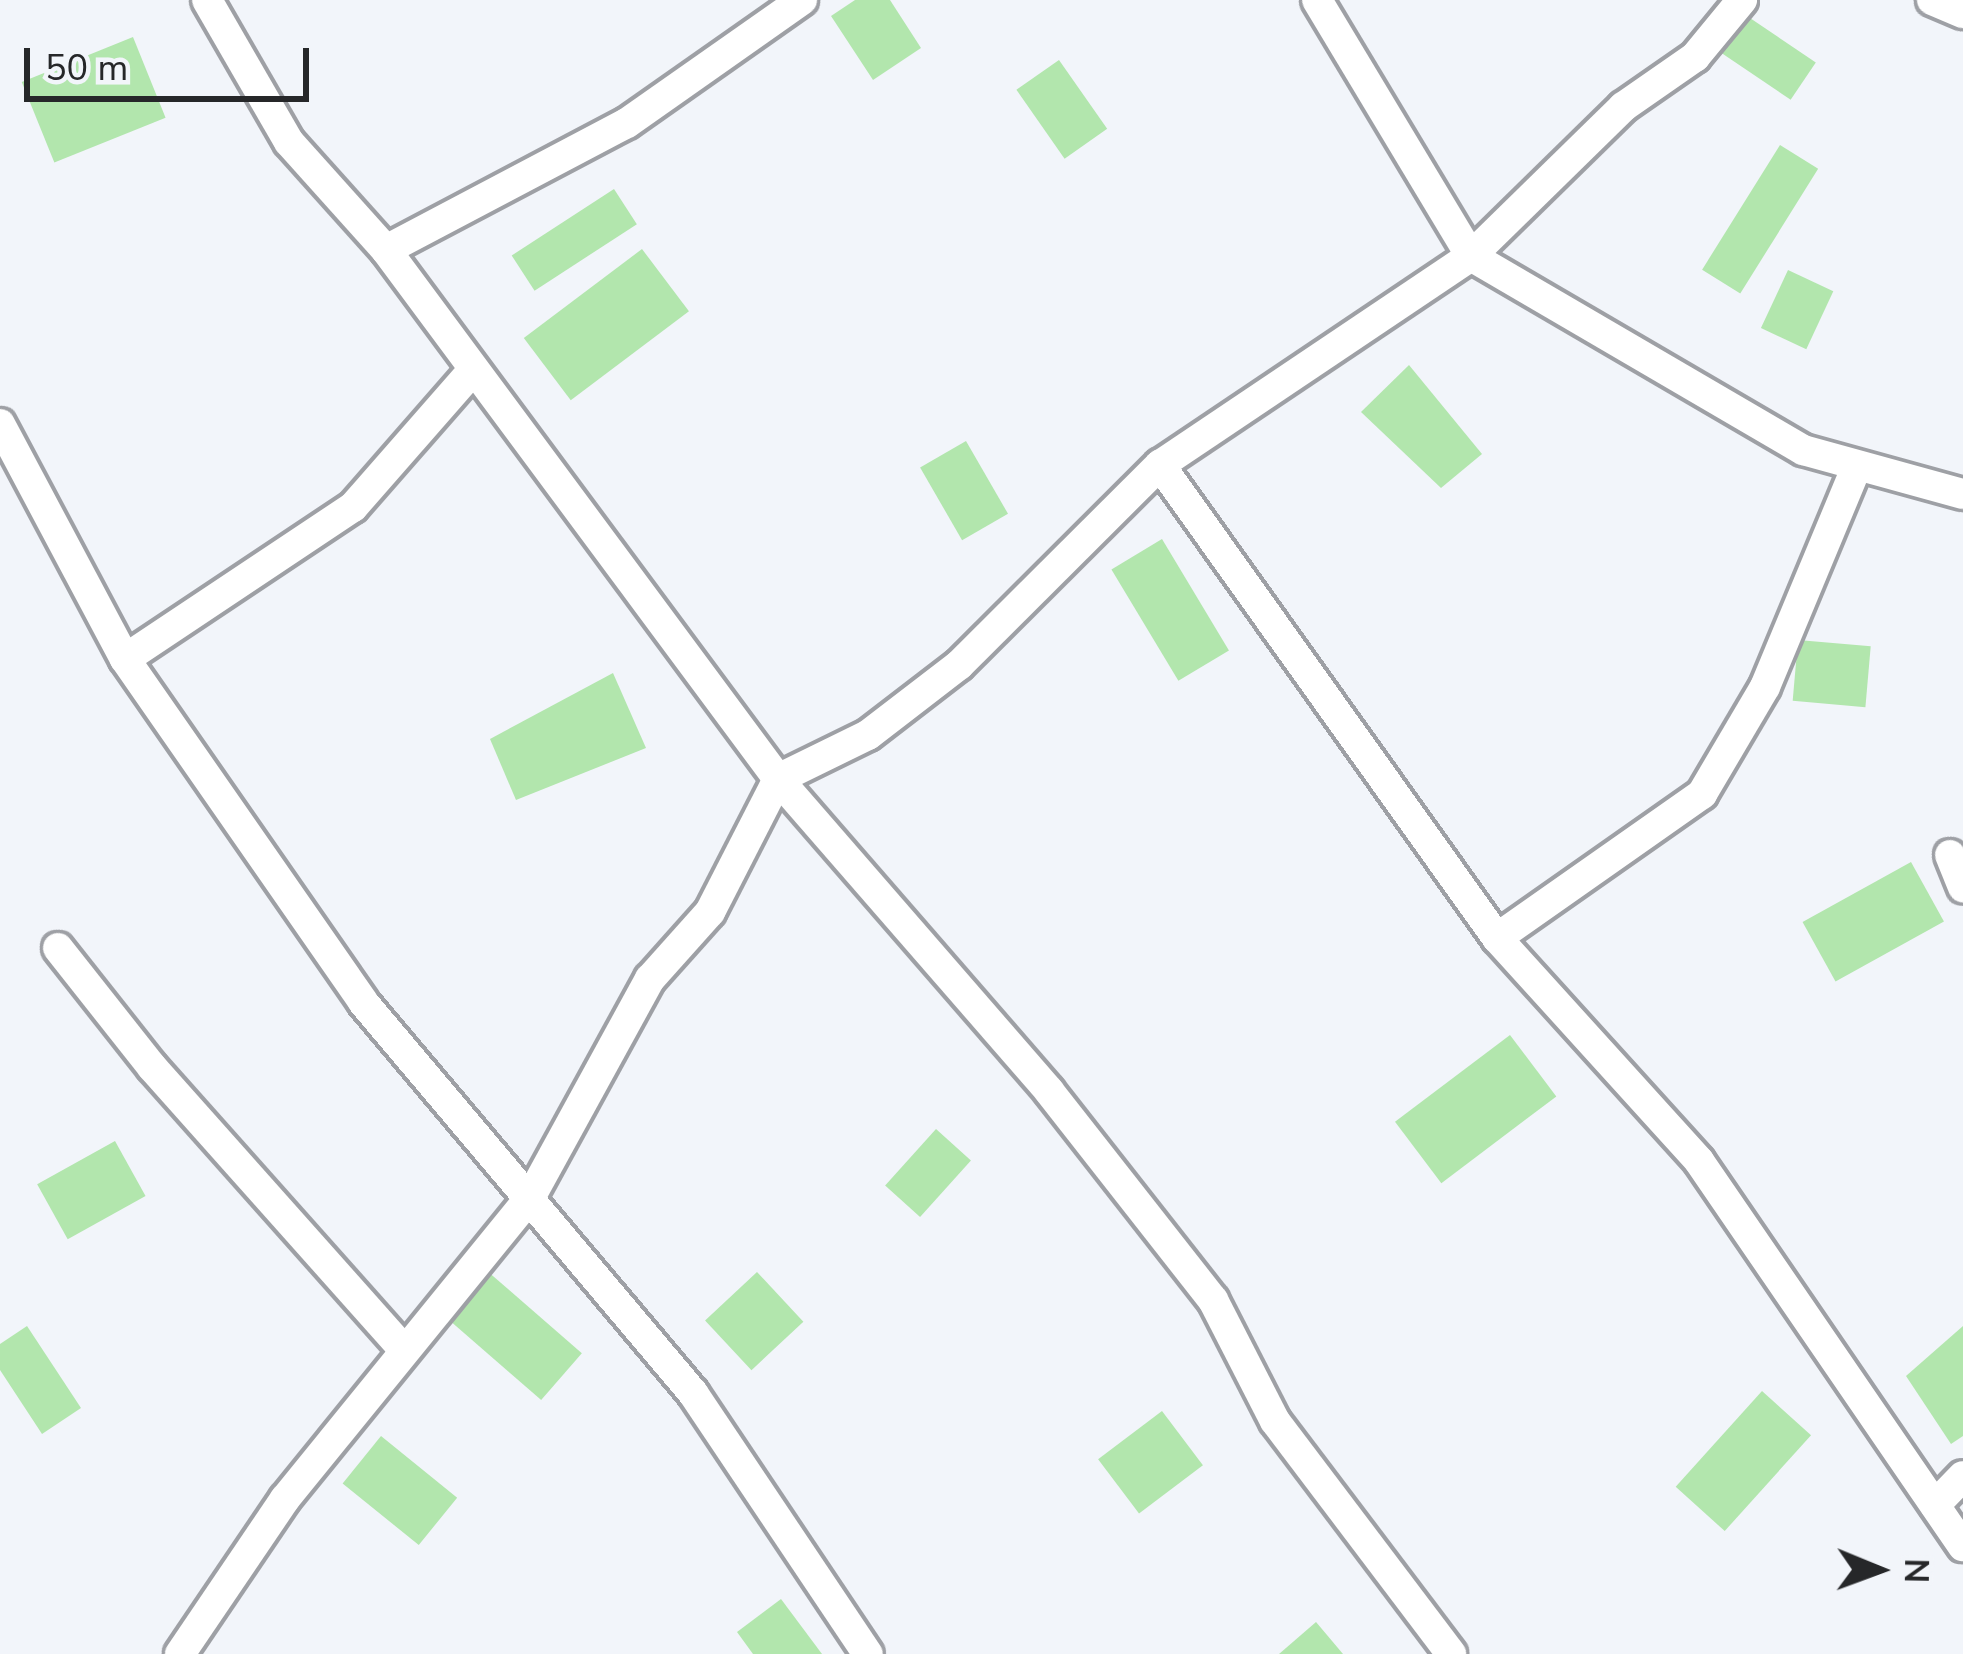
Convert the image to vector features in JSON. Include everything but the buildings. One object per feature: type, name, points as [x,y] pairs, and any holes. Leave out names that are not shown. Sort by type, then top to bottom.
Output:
[{"type":"street","points":[[207,0],[290,142],[386,250],[473,370],[622,559],[778,779],[1049,1091],[1213,1300],[1275,1421],[1451,1654]]},
{"type":"street","points":[[386,250],[627,123],[802,0]]},
{"type":"street","points":[[1317,0],[1471,256],[1803,450],[1963,494]]},
{"type":"street","points":[[180,1654],[402,1348],[530,1198],[650,979],[710,912],[778,779],[868,735],[959,665],[1160,465],[1471,256],[1623,107],[1695,57],[1742,0]]},
{"type":"street","points":[[1932,0],[1963,13]]},
{"type":"street","points":[[125,659],[353,507],[473,370]]},
{"type":"street","points":[[0,424],[125,659],[363,1002],[692,1393],[868,1654]]},
{"type":"street","points":[[1160,465],[1497,938],[1700,1161],[1963,1546]]},
{"type":"street","points":[[1497,938],[1702,794],[1765,687],[1856,468]]},
{"type":"street","points":[[1950,855],[1963,888]]},
{"type":"street","points":[[58,948],[152,1067],[402,1348]]},
{"type":"street","points":[[1935,1505],[1963,1476]]}]
